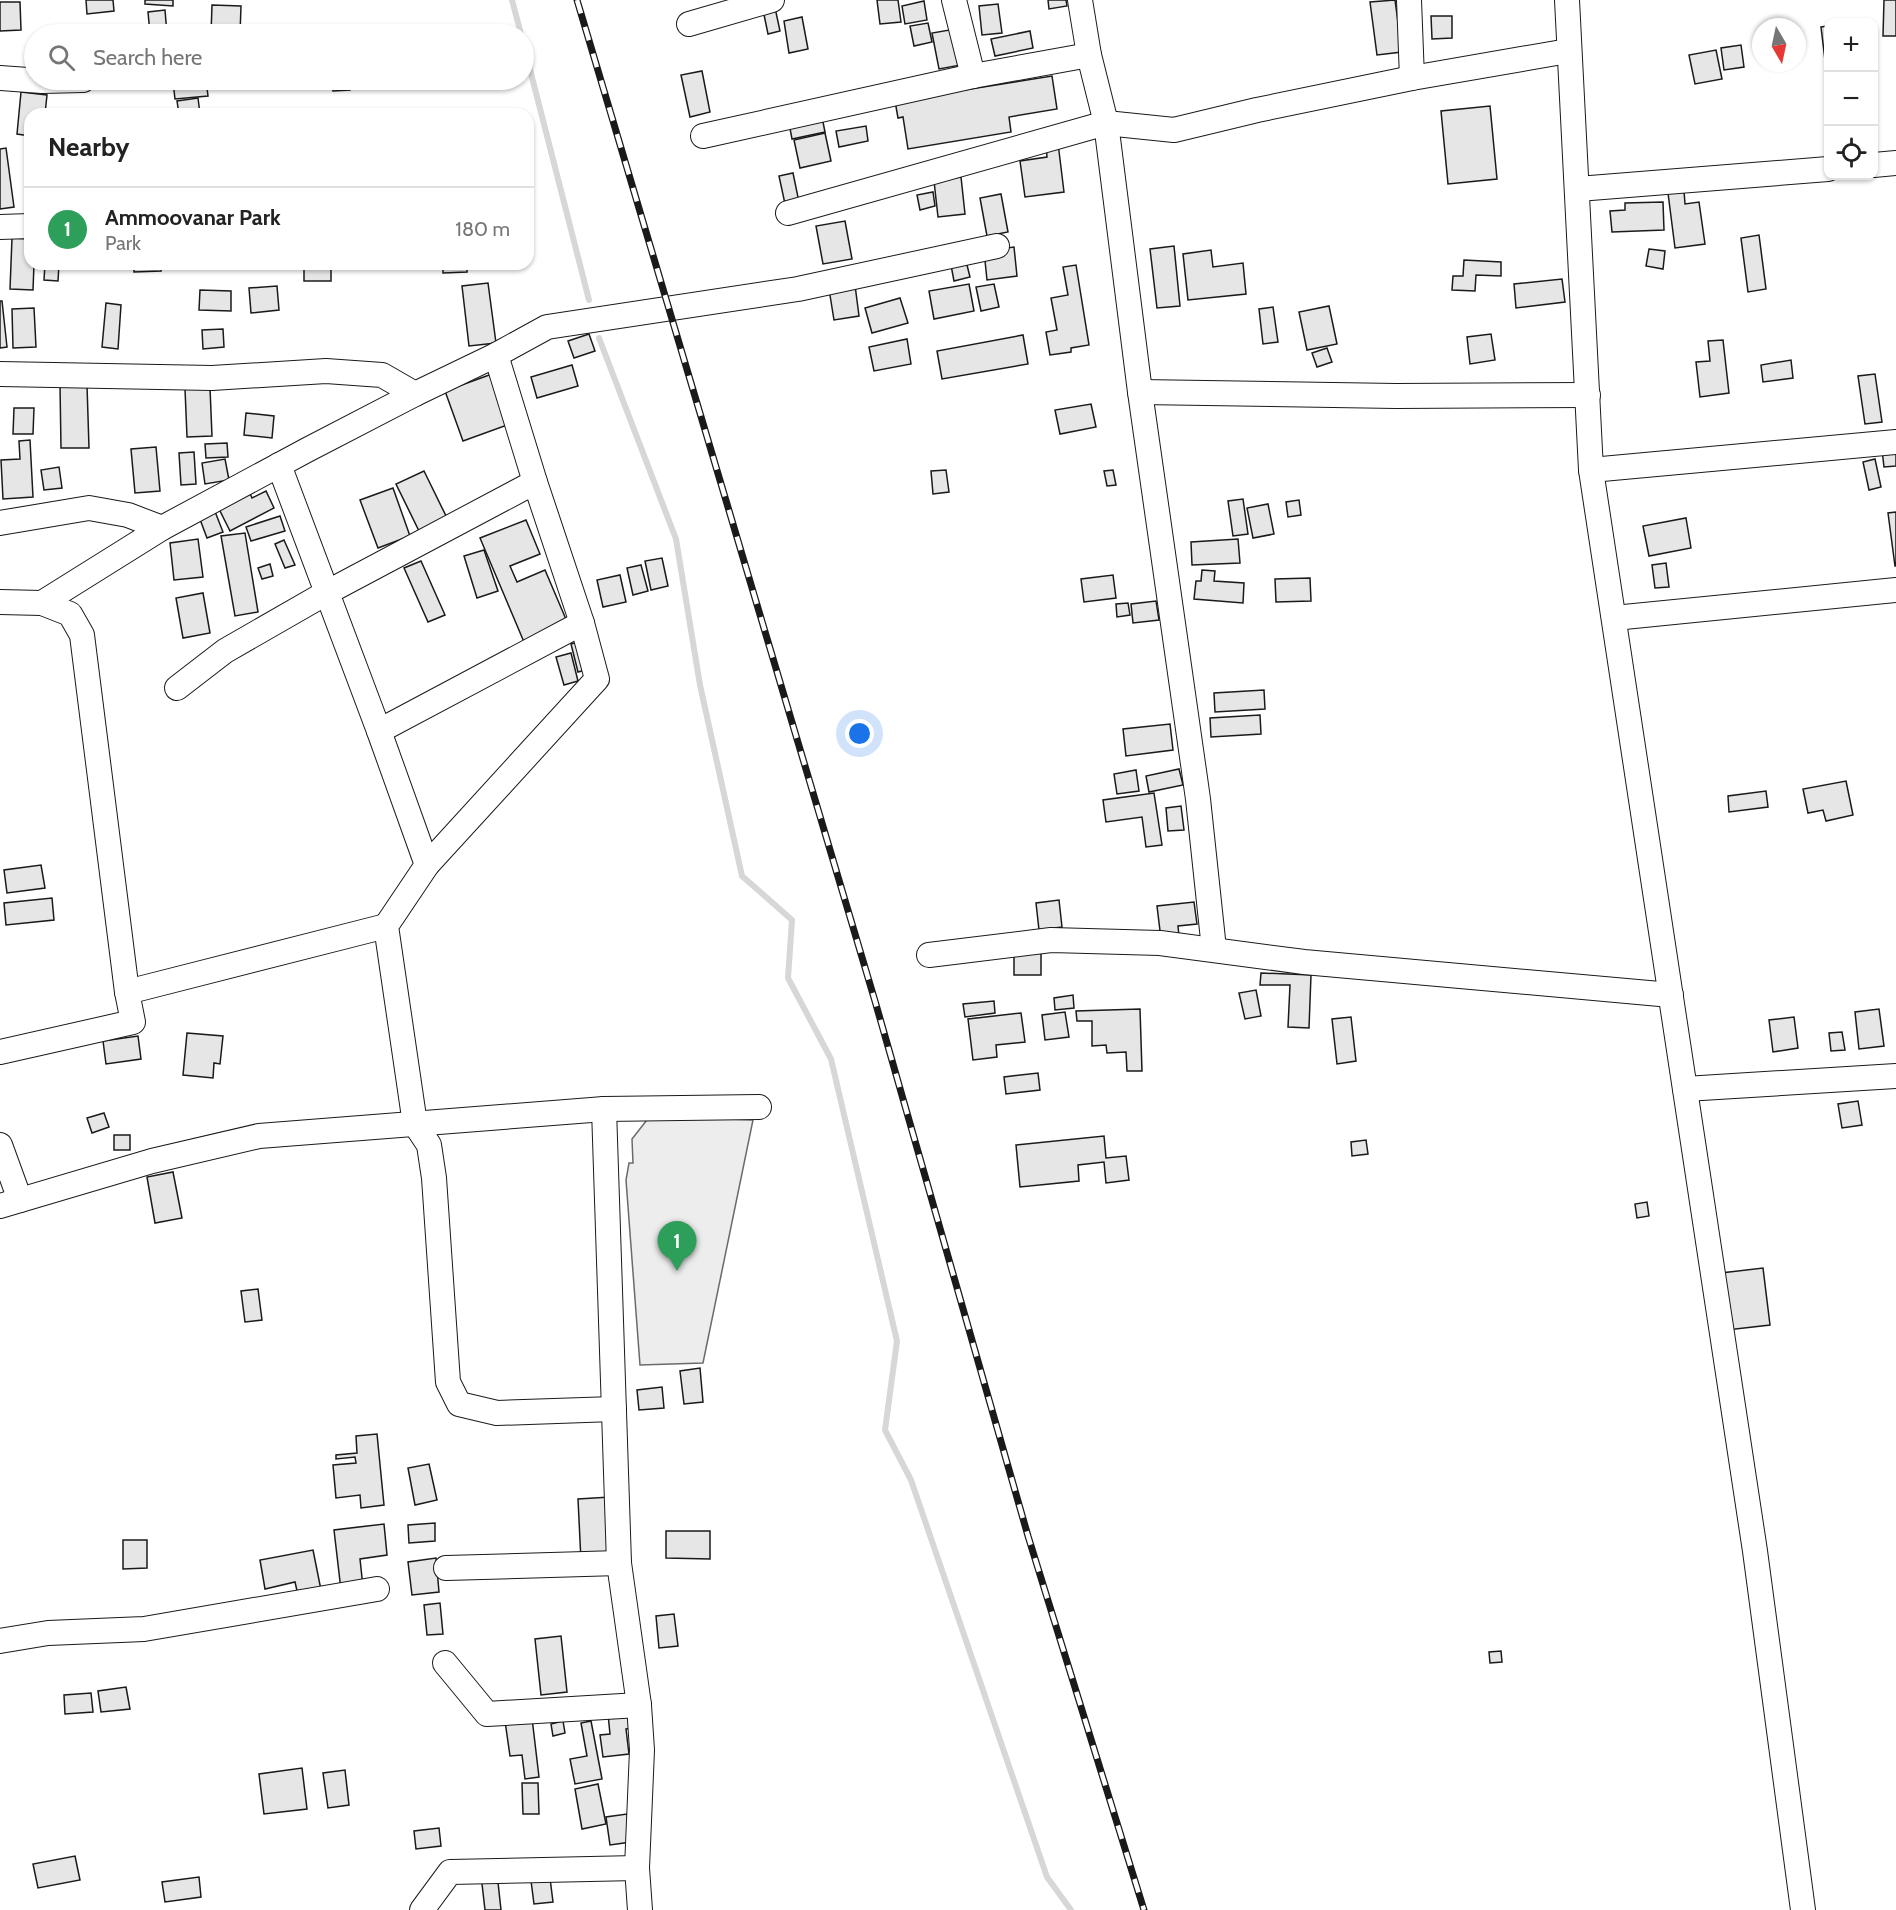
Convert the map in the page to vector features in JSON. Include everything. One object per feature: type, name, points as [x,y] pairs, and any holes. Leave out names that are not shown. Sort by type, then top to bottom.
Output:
[{"type":"street","points":[[689,24],[772,0]]},
{"type":"street","points":[[954,0],[973,76]]},
{"type":"street","points":[[1080,0],[1089,55],[1106,123],[1140,392],[1198,799],[1214,949]]},
{"type":"street","points":[[1409,0],[1412,78]]},
{"type":"street","points":[[1567,0],[1592,470],[1755,1551],[1803,1910]]},
{"type":"street","points":[[788,213],[1106,123],[1174,130],[1257,110],[1412,78],[1568,51]]},
{"type":"street","points":[[703,136],[973,76],[1089,55]]},
{"type":"street","points":[[0,78],[24,80]]},
{"type":"street","points":[[1878,165],[1896,163]]},
{"type":"street","points":[[1578,189],[1824,169]]},
{"type":"street","points":[[0,227],[24,226]]},
{"type":"street","points":[[42,603],[162,528],[547,327],[798,289],[997,246]]},
{"type":"street","points":[[128,992],[386,926],[427,865],[597,679],[582,623],[496,355]]},
{"type":"street","points":[[0,374],[212,378],[326,371],[382,375],[415,394]]},
{"type":"street","points":[[1140,392],[1396,396],[1588,394]]},
{"type":"street","points":[[1592,470],[1896,442]]},
{"type":"street","points":[[279,465],[427,865]]},
{"type":"street","points":[[177,688],[225,651],[326,593],[535,482]]},
{"type":"street","points":[[0,523],[89,508],[128,515],[162,528]]},
{"type":"street","points":[[1614,618],[1896,590]]},
{"type":"street","points":[[0,602],[42,603],[70,614],[82,635],[133,1022],[0,1052]]},
{"type":"street","points":[[379,732],[582,623]]},
{"type":"street","points":[[386,926],[415,1124],[429,1145],[434,1178],[448,1382],[459,1404],[497,1413],[614,1409]]},
{"type":"street","points":[[929,955],[1051,940],[1160,943],[1304,962],[1671,995]]},
{"type":"street","points":[[1685,1089],[1896,1076]]},
{"type":"street","points":[[0,1145],[10,1203],[152,1161],[260,1136],[604,1109],[759,1107]]},
{"type":"street","points":[[604,1109],[619,1563],[639,1705],[642,1750],[637,1868],[640,1910]]},
{"type":"street","points":[[446,1568],[619,1563]]},
{"type":"street","points":[[0,1641],[48,1633],[144,1629],[376,1590]]},
{"type":"street","points":[[445,1663],[487,1714],[639,1705]]},
{"type":"street","points":[[422,1910],[450,1872],[637,1868]]},
{"type":"shaded area","points":[[650,1116],[753,1120],[703,1363],[640,1365],[626,1180],[629,1163],[633,1163],[632,1139]]},
{"type":"building","points":[[86,0],[113,0],[114,11],[87,14]]},
{"type":"building","points":[[145,0],[173,0],[173,6],[145,4]]},
{"type":"building","points":[[877,0],[898,0],[901,22],[880,24]]},
{"type":"building","points":[[1048,0],[1066,0],[1067,6],[1049,9]]},
{"type":"building","points":[[1395,0],[1402,52],[1377,55],[1370,2]]},
{"type":"building","points":[[1884,0],[1896,0],[1896,36],[1883,36]]},
{"type":"building","points":[[924,1],[927,20],[905,24],[902,6]]},
{"type":"building","points":[[0,2],[20,2],[21,30],[0,31]]},
{"type":"building","points":[[774,3],[780,31],[768,34],[762,5]]},
{"type":"building","points":[[998,4],[1002,33],[982,35],[979,6]]},
{"type":"building","points":[[212,5],[241,6],[240,24],[211,24]]},
{"type":"building","points":[[165,10],[166,24],[149,24],[148,12]]},
{"type":"building","points":[[1431,16],[1452,16],[1452,38],[1432,39]]},
{"type":"building","points":[[802,17],[808,49],[789,53],[784,21]]},
{"type":"building","points":[[928,23],[932,42],[914,46],[910,26]]},
{"type":"building","points":[[1821,27],[1824,27],[1824,52]]},
{"type":"building","points":[[955,29],[961,65],[939,69],[932,33]]},
{"type":"building","points":[[1030,31],[1033,48],[995,56],[991,39]]},
{"type":"building","points":[[1741,45],[1744,67],[1724,70],[1721,48]]},
{"type":"building","points":[[1716,50],[1722,79],[1695,84],[1689,55]]},
{"type":"building","points":[[702,71],[710,112],[690,117],[681,75]]},
{"type":"building","points":[[1052,76],[1057,109],[1009,117],[1011,132],[908,149],[903,117],[898,118],[895,101]]},
{"type":"building","points":[[174,90],[207,90],[208,96],[175,99]]},
{"type":"building","points":[[21,92],[47,95],[46,108],[24,108],[24,135],[17,134]]},
{"type":"building","points":[[198,98],[199,108],[178,108],[177,101]]},
{"type":"building","points":[[1490,106],[1497,179],[1448,184],[1441,111]]},
{"type":"building","points":[[821,112],[825,132],[792,139],[788,118]]},
{"type":"building","points":[[866,126],[868,141],[839,147],[836,131]]},
{"type":"building","points":[[825,133],[831,161],[800,168],[794,140]]},
{"type":"building","points":[[1058,143],[1064,192],[1025,197],[1020,161],[1047,157],[1046,145]]},
{"type":"building","points":[[6,148],[14,207],[0,209],[0,149]]},
{"type":"building","points":[[793,173],[799,202],[785,204],[779,176]]},
{"type":"building","points":[[961,177],[965,214],[938,217],[934,181]]},
{"type":"building","points":[[1684,191],[1685,204],[1699,202],[1705,244],[1675,248],[1668,193]]},
{"type":"building","points":[[933,192],[935,206],[920,210],[917,195]]},
{"type":"building","points":[[1001,194],[1008,232],[987,236],[980,198]]},
{"type":"building","points":[[1663,202],[1664,230],[1612,232],[1610,211],[1625,210],[1625,203]]},
{"type":"building","points":[[845,221],[852,259],[823,264],[816,226]]},
{"type":"building","points":[[1759,235],[1766,289],[1748,292],[1741,238]]},
{"type":"building","points":[[12,238],[24,239],[24,270],[34,270],[33,290],[10,289]]},
{"type":"building","points":[[1174,246],[1180,306],[1157,308],[1150,249]]},
{"type":"building","points":[[1014,247],[1017,276],[987,280],[984,251]]},
{"type":"building","points":[[1649,249],[1665,251],[1663,269],[1646,266]]},
{"type":"building","points":[[1211,250],[1213,267],[1243,263],[1246,294],[1188,300],[1183,254]]},
{"type":"building","points":[[965,257],[970,277],[954,281],[950,260]]},
{"type":"building","points":[[1464,260],[1501,262],[1501,276],[1476,275],[1475,291],[1452,290],[1453,276],[1463,276]]},
{"type":"building","points":[[1076,265],[1089,345],[1071,348],[1071,352],[1050,355],[1046,332],[1057,330],[1051,298],[1068,295],[1063,267]]},
{"type":"building","points":[[45,270],[59,270],[58,281],[44,280]]},
{"type":"building","points":[[134,270],[161,270],[161,271],[134,272]]},
{"type":"building","points":[[304,270],[331,270],[331,281],[304,281]]},
{"type":"building","points":[[443,270],[467,270],[467,272],[443,273]]},
{"type":"building","points":[[1562,279],[1565,302],[1516,308],[1514,284]]},
{"type":"building","points":[[488,283],[496,343],[469,346],[462,286]]},
{"type":"building","points":[[969,284],[974,311],[934,319],[929,291]]},
{"type":"building","points":[[994,284],[999,307],[981,311],[976,287]]},
{"type":"building","points":[[855,285],[859,316],[834,320],[829,289]]},
{"type":"building","points":[[277,286],[279,310],[251,313],[249,288]]},
{"type":"building","points":[[200,290],[231,291],[231,311],[199,310]]},
{"type":"building","points":[[900,298],[908,323],[872,333],[865,308]]},
{"type":"building","points":[[0,301],[2,301],[7,347],[0,348]]},
{"type":"building","points":[[106,303],[121,305],[118,349],[102,347]]},
{"type":"building","points":[[1329,306],[1337,344],[1307,350],[1299,312]]},
{"type":"building","points":[[1273,307],[1278,342],[1263,344],[1259,309]]},
{"type":"building","points":[[34,308],[36,347],[13,348],[12,309]]},
{"type":"building","points":[[223,329],[224,347],[203,349],[202,330]]},
{"type":"building","points":[[589,334],[595,351],[574,358],[568,341]]},
{"type":"building","points":[[1491,334],[1495,360],[1470,364],[1467,337]]},
{"type":"building","points":[[1023,335],[1028,364],[942,379],[937,351]]},
{"type":"building","points":[[907,339],[911,364],[874,371],[869,347]]},
{"type":"building","points":[[1723,340],[1729,393],[1700,397],[1696,362],[1710,361],[1708,341]]},
{"type":"building","points":[[1327,348],[1332,362],[1317,367],[1312,353]]},
{"type":"building","points":[[1791,360],[1793,378],[1763,382],[1761,365]]},
{"type":"building","points":[[572,365],[578,386],[537,398],[531,377]]},
{"type":"building","points":[[492,374],[510,424],[463,441],[445,391]]},
{"type":"building","points":[[1875,374],[1882,422],[1865,424],[1858,376]]},
{"type":"building","points":[[60,385],[87,385],[89,448],[61,448]]},
{"type":"building","points":[[210,388],[212,436],[187,437],[185,389]]},
{"type":"building","points":[[1091,404],[1096,427],[1060,434],[1055,410]]},
{"type":"building","points":[[14,408],[34,408],[33,434],[13,434]]},
{"type":"building","points":[[246,413],[274,416],[272,438],[244,435]]},
{"type":"building","points":[[30,440],[33,497],[3,499],[1,460],[20,459],[19,441]]},
{"type":"building","points":[[227,443],[228,457],[206,458],[205,444]]},
{"type":"building","points":[[156,447],[160,491],[135,493],[131,449]]},
{"type":"building","points":[[1896,449],[1896,466],[1884,467],[1882,450]]},
{"type":"building","points":[[194,452],[196,484],[181,485],[179,453]]},
{"type":"building","points":[[225,459],[229,480],[205,484],[202,463]]},
{"type":"building","points":[[1875,459],[1881,487],[1869,490],[1863,462]]},
{"type":"building","points":[[59,467],[62,488],[44,490],[41,470]]},
{"type":"building","points":[[946,470],[949,492],[933,494],[931,471]]},
{"type":"building","points":[[1113,470],[1116,485],[1107,486],[1104,471]]},
{"type":"building","points":[[424,471],[448,520],[420,533],[396,484]]},
{"type":"building","points":[[393,488],[410,536],[378,548],[360,500]]},
{"type":"building","points":[[249,491],[252,498],[266,491],[274,508],[230,531],[218,507]]},
{"type":"building","points":[[1243,499],[1248,534],[1233,536],[1228,501]]},
{"type":"building","points":[[1299,500],[1301,515],[1288,517],[1286,502]]},
{"type":"building","points":[[1268,504],[1274,534],[1253,538],[1247,508]]},
{"type":"building","points":[[214,509],[223,532],[207,538],[198,514]]},
{"type":"building","points":[[1896,512],[1896,566],[1895,566],[1888,513]]},
{"type":"building","points":[[280,516],[285,531],[251,541],[246,527]]},
{"type":"building","points":[[1686,518],[1691,548],[1649,556],[1643,526]]},
{"type":"building","points":[[526,520],[540,554],[510,566],[517,582],[545,570],[568,624],[524,642],[480,538]]},
{"type":"building","points":[[245,533],[258,612],[235,616],[221,536]]},
{"type":"building","points":[[198,539],[203,577],[174,580],[170,543]]},
{"type":"building","points":[[1238,539],[1240,563],[1192,565],[1191,542]]},
{"type":"building","points":[[284,540],[295,565],[285,568],[275,544]]},
{"type":"building","points":[[484,550],[498,591],[477,598],[464,556]]},
{"type":"building","points":[[662,558],[668,586],[651,590],[645,561]]},
{"type":"building","points":[[421,561],[445,615],[428,622],[404,568]]},
{"type":"building","points":[[1666,563],[1669,587],[1655,588],[1652,565]]},
{"type":"building","points":[[270,564],[273,576],[262,579],[258,568]]},
{"type":"building","points":[[641,565],[648,591],[633,595],[627,568]]},
{"type":"building","points":[[1202,570],[1215,571],[1214,581],[1244,583],[1243,603],[1194,599],[1196,581],[1201,581]]},
{"type":"building","points":[[620,575],[626,602],[603,607],[597,580]]},
{"type":"building","points":[[1113,575],[1116,598],[1084,602],[1081,579]]},
{"type":"building","points":[[1310,578],[1311,601],[1276,602],[1275,579]]},
{"type":"building","points":[[203,593],[210,633],[183,638],[176,598]]},
{"type":"building","points":[[1156,601],[1159,620],[1133,623],[1131,604]]},
{"type":"building","points":[[1128,603],[1130,615],[1117,617],[1116,604]]},
{"type":"building","points":[[585,640],[593,668],[578,672],[571,644]]},
{"type":"building","points":[[571,653],[578,681],[564,685],[556,657]]},
{"type":"building","points":[[1264,690],[1265,709],[1215,712],[1214,693]]},
{"type":"building","points":[[1260,715],[1261,734],[1211,737],[1210,718]]},
{"type":"building","points":[[1170,724],[1173,750],[1126,756],[1123,729]]},
{"type":"building","points":[[1179,769],[1183,785],[1149,792],[1146,776]]},
{"type":"building","points":[[1136,770],[1139,791],[1117,794],[1114,774]]},
{"type":"building","points":[[1846,781],[1853,815],[1826,821],[1823,810],[1808,813],[1803,789]]},
{"type":"building","points":[[1766,791],[1768,807],[1729,812],[1728,796]]},
{"type":"building","points":[[1154,793],[1162,845],[1146,847],[1142,817],[1106,822],[1103,800]]},
{"type":"building","points":[[1181,806],[1184,830],[1168,831],[1166,808]]},
{"type":"building","points":[[41,865],[45,888],[7,893],[4,870]]},
{"type":"building","points":[[52,898],[54,920],[6,925],[4,903]]},
{"type":"building","points":[[1059,900],[1062,927],[1039,930],[1036,903]]},
{"type":"building","points":[[1194,902],[1197,924],[1178,926],[1179,936],[1161,939],[1157,906]]},
{"type":"building","points":[[1014,949],[1041,949],[1041,975],[1014,975]]},
{"type":"building","points":[[1261,973],[1311,975],[1309,1028],[1288,1027],[1290,985],[1260,985]]},
{"type":"building","points":[[1256,990],[1261,1016],[1245,1019],[1239,993]]},
{"type":"building","points":[[1073,995],[1074,1008],[1055,1010],[1054,998]]},
{"type":"building","points":[[994,1001],[995,1013],[965,1017],[963,1004]]},
{"type":"building","points":[[1140,1009],[1142,1071],[1127,1071],[1126,1052],[1107,1053],[1106,1045],[1092,1046],[1092,1021],[1077,1021],[1076,1011]]},
{"type":"building","points":[[1879,1009],[1884,1046],[1859,1049],[1855,1012]]},
{"type":"building","points":[[1065,1012],[1069,1037],[1045,1040],[1042,1015]]},
{"type":"building","points":[[1021,1013],[1025,1042],[996,1045],[997,1057],[973,1060],[968,1019]]},
{"type":"building","points":[[1351,1017],[1356,1061],[1337,1064],[1332,1019]]},
{"type":"building","points":[[1794,1017],[1798,1048],[1773,1052],[1769,1020]]},
{"type":"building","points":[[1842,1032],[1845,1050],[1831,1051],[1829,1033]]},
{"type":"building","points":[[187,1033],[223,1036],[220,1064],[214,1063],[213,1078],[183,1075]]},
{"type":"building","points":[[138,1036],[141,1059],[106,1064],[103,1041]]},
{"type":"building","points":[[1038,1073],[1040,1090],[1006,1094],[1004,1077]]},
{"type":"building","points":[[1858,1101],[1862,1125],[1842,1128],[1838,1104]]},
{"type":"building","points":[[104,1113],[109,1127],[92,1133],[87,1118]]},
{"type":"building","points":[[114,1135],[130,1135],[130,1150],[114,1150]]},
{"type":"building","points":[[1104,1136],[1106,1158],[1126,1156],[1129,1180],[1106,1183],[1104,1162],[1078,1165],[1079,1181],[1020,1187],[1016,1145]]},
{"type":"building","points":[[1366,1140],[1368,1154],[1352,1156],[1351,1142]]},
{"type":"building","points":[[173,1172],[182,1218],[155,1223],[147,1177]]},
{"type":"building","points":[[1647,1202],[1649,1216],[1637,1218],[1635,1204]]},
{"type":"building","points":[[1763,1268],[1770,1325],[1727,1330],[1721,1273]]},
{"type":"building","points":[[258,1289],[262,1320],[245,1322],[241,1291]]},
{"type":"building","points":[[700,1368],[703,1402],[684,1404],[680,1371]]},
{"type":"building","points":[[662,1387],[664,1408],[639,1410],[637,1390]]},
{"type":"building","points":[[377,1434],[384,1505],[361,1508],[360,1495],[336,1498],[333,1465],[356,1463],[355,1457],[336,1459],[336,1455],[357,1453],[356,1436]]},
{"type":"building","points":[[429,1464],[437,1500],[415,1505],[408,1468]]},
{"type":"building","points":[[610,1497],[613,1559],[581,1561],[578,1499]]},
{"type":"building","points":[[435,1523],[435,1541],[409,1543],[408,1525]]},
{"type":"building","points":[[384,1524],[387,1555],[360,1559],[363,1587],[341,1590],[334,1530]]},
{"type":"building","points":[[666,1531],[710,1531],[710,1559],[666,1558]]},
{"type":"building","points":[[123,1540],[147,1540],[147,1568],[123,1569]]},
{"type":"building","points":[[313,1550],[321,1590],[298,1595],[295,1582],[265,1589],[260,1560]]},
{"type":"building","points":[[436,1558],[439,1592],[412,1595],[408,1562]]},
{"type":"building","points":[[440,1603],[443,1634],[427,1635],[424,1605]]},
{"type":"building","points":[[674,1614],[678,1646],[659,1648],[656,1616]]},
{"type":"building","points":[[561,1636],[567,1692],[541,1695],[535,1639]]},
{"type":"building","points":[[1501,1651],[1502,1662],[1490,1663],[1489,1652]]},
{"type":"building","points":[[126,1687],[130,1709],[101,1712],[98,1691]]},
{"type":"building","points":[[91,1693],[93,1712],[65,1714],[64,1695]]},
{"type":"building","points":[[633,1712],[635,1728],[626,1729],[629,1754],[603,1757],[600,1735],[610,1734],[608,1714]]},
{"type":"building","points":[[532,1718],[539,1777],[525,1779],[522,1755],[510,1756],[505,1721]]},
{"type":"building","points":[[563,1721],[565,1733],[553,1736],[551,1724]]},
{"type":"building","points":[[591,1721],[602,1779],[575,1784],[570,1759],[587,1756],[581,1723]]},
{"type":"building","points":[[302,1768],[307,1809],[264,1814],[259,1774]]},
{"type":"building","points":[[345,1770],[349,1805],[328,1808],[323,1773]]},
{"type":"building","points":[[522,1783],[538,1783],[539,1814],[523,1814]]},
{"type":"building","points":[[598,1784],[606,1824],[582,1829],[575,1789]]},
{"type":"building","points":[[627,1814],[631,1842],[610,1845],[606,1817]]},
{"type":"building","points":[[439,1828],[441,1846],[416,1849],[414,1831]]},
{"type":"building","points":[[75,1856],[80,1880],[38,1888],[33,1864]]},
{"type":"building","points":[[549,1870],[553,1902],[534,1904],[530,1873]]},
{"type":"building","points":[[497,1873],[501,1910],[485,1910],[481,1875]]},
{"type":"building","points":[[199,1877],[201,1897],[165,1902],[162,1882]]},
{"type":"waterway","points":[[512,0],[518,24]]},
{"type":"waterway","points":[[534,85],[589,300]]},
{"type":"waterway","points":[[599,338],[676,539],[700,685],[742,876],[792,920],[788,978],[831,1059],[897,1341],[885,1430],[911,1480],[1047,1877],[1071,1910]]},
{"type":"railway","points":[[577,0],[875,1001],[1028,1536],[1144,1910]]},
{"type":"place","name":"Ammoovanar Park","points":[[677,1271]]}]
